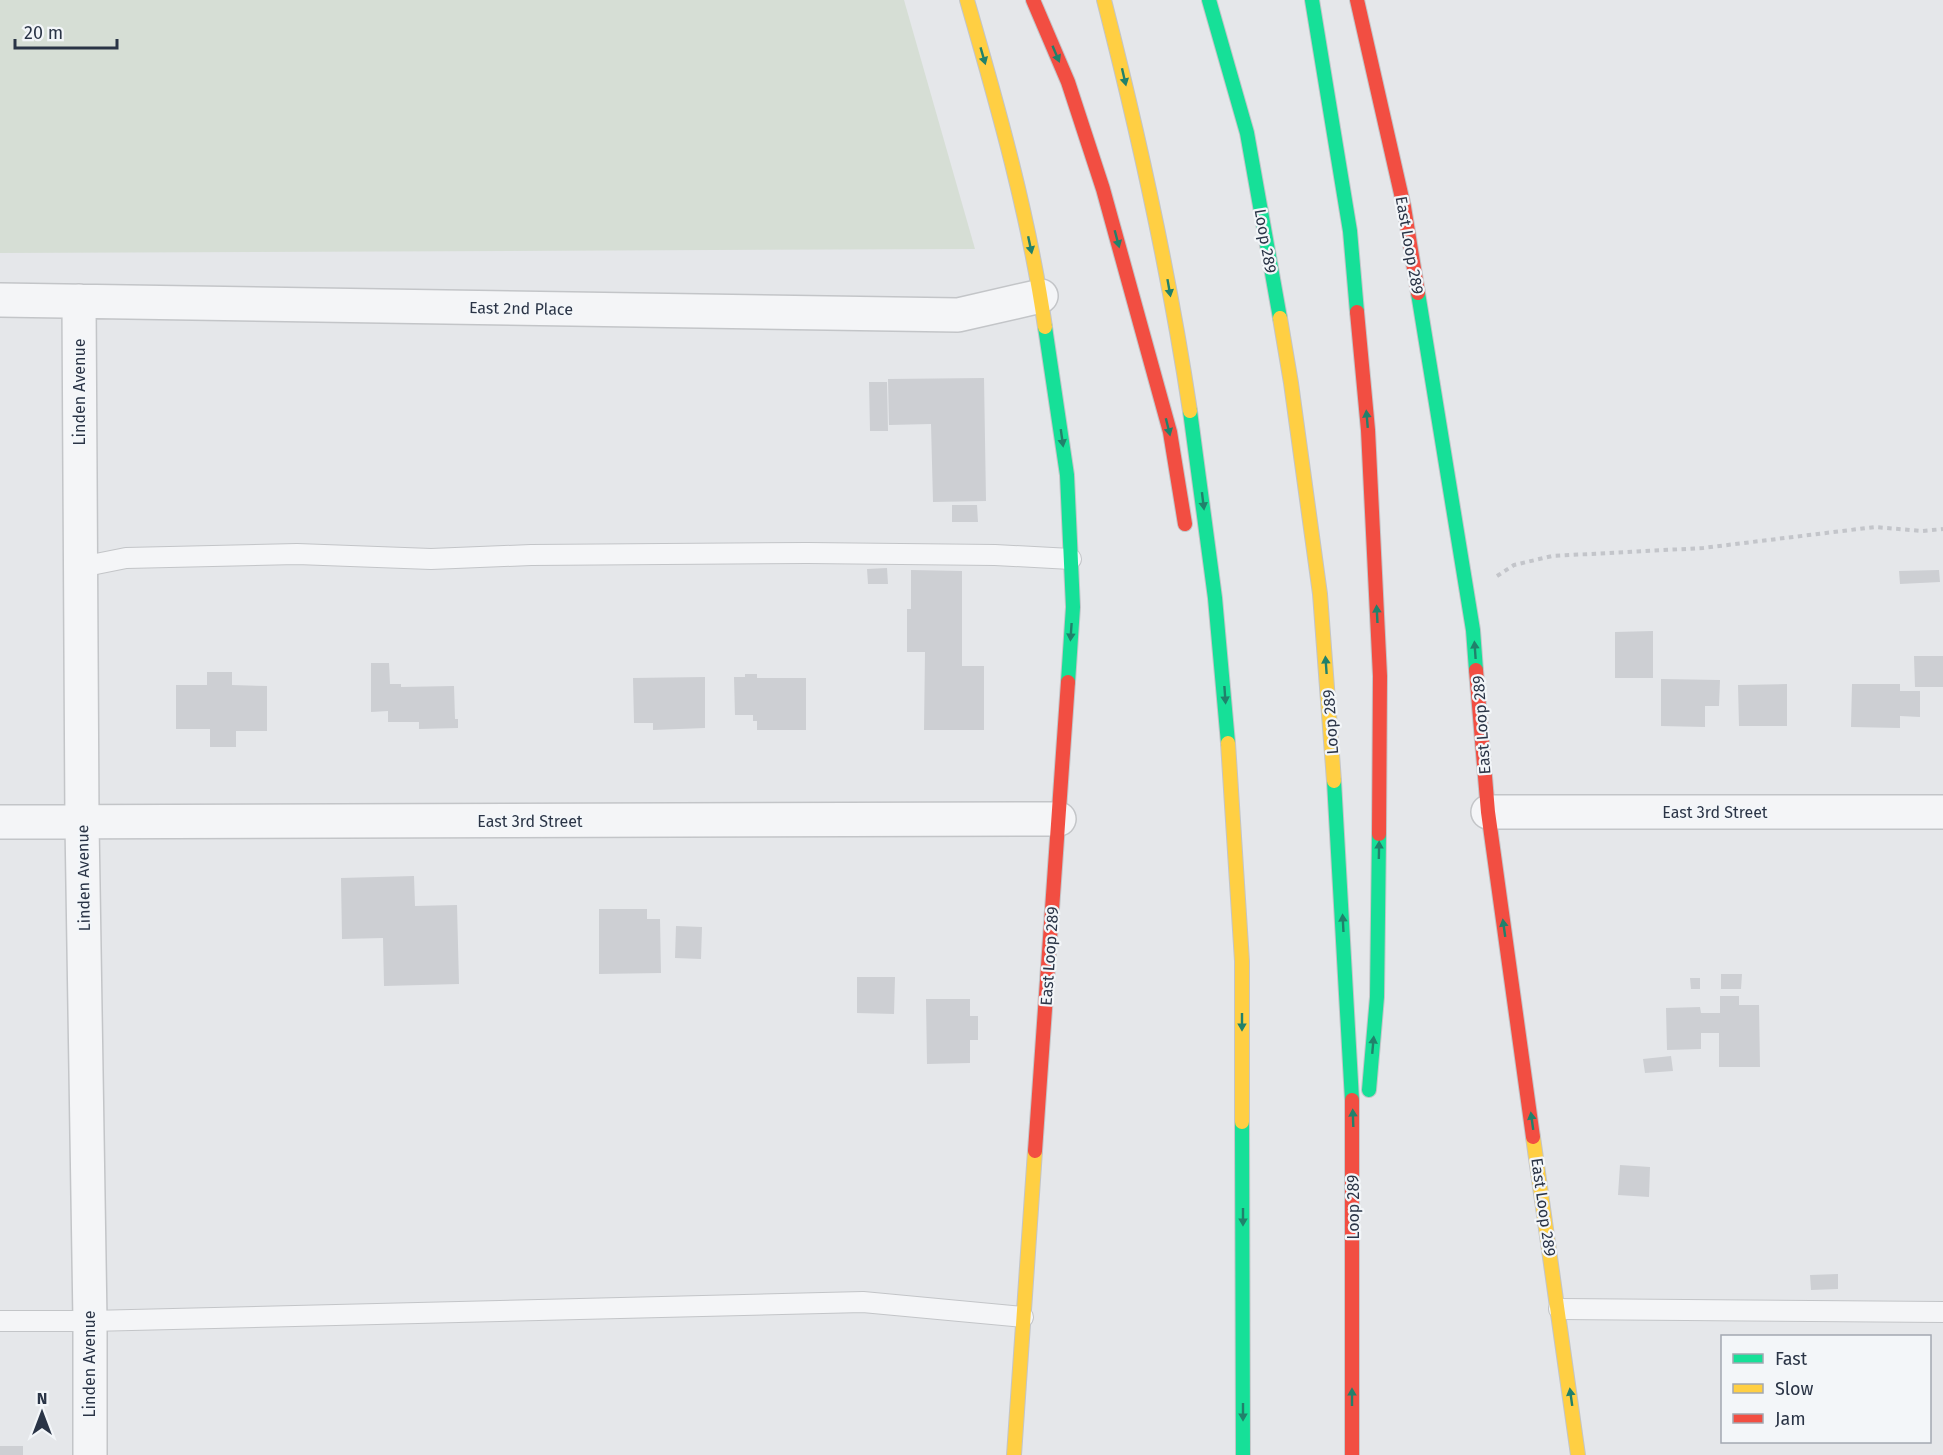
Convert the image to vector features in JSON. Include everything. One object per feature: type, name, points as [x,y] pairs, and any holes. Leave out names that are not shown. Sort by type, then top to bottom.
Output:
[{"type":"main road","name":"East Loop 289","points":[[967,0],[1003,126],[1041,296],[1067,475],[1071,559],[1072,607],[1059,819],[1014,1455]]},
{"type":"main road","points":[[1033,0],[1068,82],[1103,189],[1170,432],[1186,536]]},
{"type":"main road","points":[[1104,0],[1124,74],[1166,267],[1197,449],[1225,687],[1242,963],[1243,1455]]},
{"type":"main road","name":"Loop 289","points":[[1209,0],[1247,134],[1291,383],[1320,594],[1337,817],[1353,1119],[1352,1455]]},
{"type":"main road","points":[[1312,0],[1350,231],[1368,430],[1380,710],[1377,997],[1368,1104]]},
{"type":"main road","name":"East Loop 289","points":[[1357,0],[1404,207],[1473,630],[1488,812],[1578,1455]]},
{"type":"main road","points":[[1207,662],[1242,963]]},
{"type":"main road","points":[[1353,1271],[1365,1128]]},
{"type":"street","name":"East 2nd Place","points":[[0,300],[958,315],[1041,296]]},
{"type":"street","name":"Linden Avenue","points":[[79,301],[82,823],[90,1455]]},
{"type":"street","name":"East 3rd Street","points":[[1488,812],[1943,812]]},
{"type":"street","name":"East 3rd Street","points":[[0,822],[1059,819]]},
{"type":"lane","points":[[81,567],[126,558],[297,554],[431,559],[531,555],[807,553],[995,555],[1071,559]]},
{"type":"lane","points":[[0,1321],[90,1321],[863,1302],[1023,1317]]},
{"type":"lane","points":[[1559,1309],[1943,1312]]},
{"type":"path","points":[[1467,592],[1514,564],[1552,556],[1703,548],[1875,527],[1922,531],[1943,529]]},
{"type":"shaded area","points":[[0,0],[904,0],[975,249],[0,253]]},
{"type":"building","points":[[984,378],[986,501],[933,502],[931,424],[889,425],[888,379]]},
{"type":"building","points":[[869,382],[887,382],[888,431],[870,431]]},
{"type":"building","points":[[952,505],[977,505],[978,522],[952,522]]},
{"type":"building","points":[[887,568],[888,584],[868,584],[867,569]]},
{"type":"building","points":[[911,570],[962,571],[962,666],[984,666],[984,730],[924,730],[925,652],[907,652],[907,609],[911,609]]},
{"type":"building","points":[[1939,570],[1940,582],[1900,584],[1899,571]]},
{"type":"building","points":[[1653,631],[1653,678],[1615,678],[1615,632]]},
{"type":"building","points":[[1914,656],[1943,656],[1943,687],[1915,687]]},
{"type":"building","points":[[371,663],[389,663],[390,684],[401,684],[401,687],[454,686],[455,719],[458,719],[458,728],[419,729],[419,722],[388,722],[388,711],[371,712]]},
{"type":"building","points":[[207,672],[232,672],[232,685],[267,686],[267,731],[236,731],[236,747],[210,747],[210,729],[176,729],[176,685],[207,685]]},
{"type":"building","points":[[745,674],[757,674],[757,678],[806,678],[806,730],[757,730],[757,721],[753,721],[753,715],[735,715],[734,677],[745,677]]},
{"type":"building","points":[[705,677],[705,728],[653,730],[653,723],[634,723],[633,678]]},
{"type":"building","points":[[1661,679],[1720,680],[1719,706],[1705,706],[1705,727],[1661,726]]},
{"type":"building","points":[[1787,684],[1787,726],[1739,726],[1738,685]]},
{"type":"building","points":[[1852,684],[1900,684],[1900,691],[1920,691],[1920,717],[1900,716],[1900,728],[1851,727]]},
{"type":"building","points":[[414,876],[415,906],[457,905],[459,984],[384,986],[383,938],[342,939],[341,878]]},
{"type":"building","points":[[599,909],[647,909],[647,919],[660,919],[661,973],[599,974]]},
{"type":"building","points":[[676,926],[702,927],[701,959],[675,958]]},
{"type":"building","points":[[1721,974],[1742,974],[1741,989],[1721,989]]},
{"type":"building","points":[[857,977],[895,977],[894,1014],[857,1013]]},
{"type":"building","points":[[1690,978],[1700,978],[1700,989],[1691,989]]},
{"type":"building","points":[[1720,996],[1739,996],[1739,1005],[1759,1005],[1760,1067],[1719,1067],[1719,1033],[1701,1033],[1701,1049],[1667,1050],[1666,1008],[1700,1007],[1701,1013],[1720,1013]]},
{"type":"building","points":[[926,999],[970,999],[970,1016],[978,1016],[978,1040],[970,1040],[970,1063],[927,1064]]},
{"type":"building","points":[[1671,1056],[1673,1071],[1645,1073],[1643,1059]]},
{"type":"building","points":[[1620,1165],[1650,1167],[1649,1197],[1618,1195]]},
{"type":"building","points":[[1838,1274],[1838,1289],[1811,1290],[1810,1275]]},
{"type":"building","points":[[0,1446],[23,1446],[23,1455],[0,1455]]},
{"type":"traffic: fast","points":[[1209,0],[1247,133],[1280,318]]},
{"type":"traffic: fast","points":[[1312,0],[1350,231],[1357,312]]},
{"type":"traffic: fast","points":[[1418,293],[1473,630],[1476,670]]},
{"type":"traffic: fast","points":[[1045,327],[1067,475],[1073,607],[1068,682]]},
{"type":"traffic: fast","points":[[1190,411],[1215,598],[1228,743]]},
{"type":"traffic: fast","points":[[1334,781],[1352,1100]]},
{"type":"traffic: fast","points":[[1369,1090],[1377,997],[1379,834]]},
{"type":"traffic: fast","points":[[1242,1122],[1243,1455]]},
{"type":"traffic: slow","points":[[967,0],[1021,203],[1045,327]]},
{"type":"traffic: slow","points":[[1104,0],[1152,204],[1173,307],[1190,411]]},
{"type":"traffic: slow","points":[[1280,318],[1320,594],[1334,781]]},
{"type":"traffic: slow","points":[[1228,743],[1242,961],[1242,1122]]},
{"type":"traffic: slow","points":[[1533,1137],[1578,1455]]},
{"type":"traffic: slow","points":[[1014,1455],[1035,1151]]},
{"type":"traffic: jam","points":[[1033,0],[1068,82],[1103,189],[1170,432],[1185,524]]},
{"type":"traffic: jam","points":[[1357,0],[1404,207],[1418,293]]},
{"type":"traffic: jam","points":[[1357,312],[1368,430],[1380,676],[1379,834]]},
{"type":"traffic: jam","points":[[1476,670],[1488,812],[1533,1137]]},
{"type":"traffic: jam","points":[[1035,1151],[1068,682]]},
{"type":"traffic: jam","points":[[1352,1100],[1352,1455]]}]
